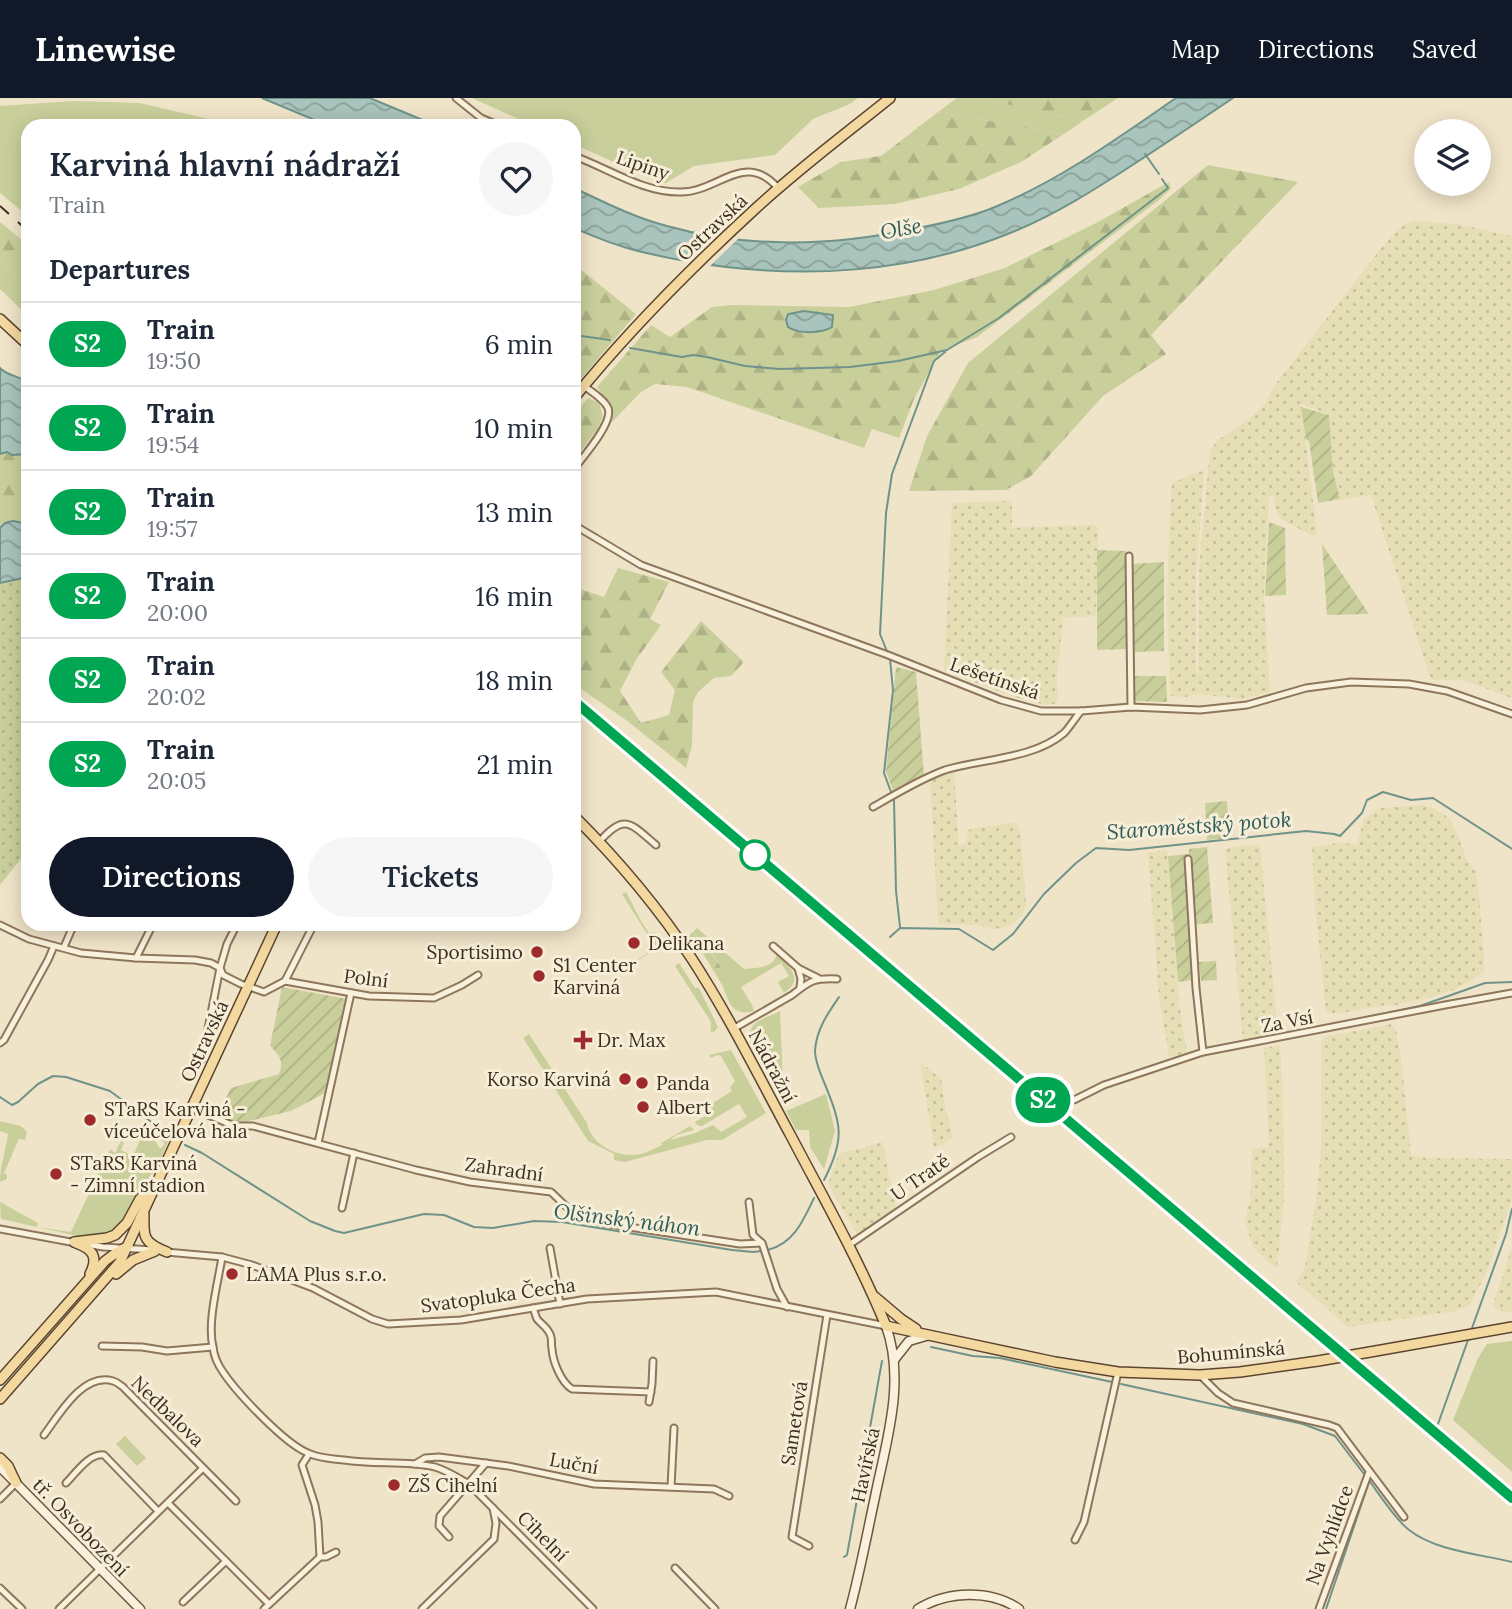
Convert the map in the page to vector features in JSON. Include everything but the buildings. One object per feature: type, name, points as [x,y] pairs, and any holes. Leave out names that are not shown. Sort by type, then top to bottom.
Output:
[{"type":"main road","name":"Ostravská","points":[[581,390],[667,293],[755,209],[890,98]]},
{"type":"main road","points":[[0,318],[21,338]]},
{"type":"main road","name":"Nádražní","points":[[581,823],[677,936],[707,982],[849,1245],[886,1326]]},
{"type":"main road","name":"Ostravská","points":[[96,1291],[120,1262],[274,931]]},
{"type":"main road","points":[[74,1242],[110,1237],[118,1233],[127,1223],[140,1199],[160,1178]]},
{"type":"main road","points":[[144,1211],[145,1238],[153,1246],[167,1252]]},
{"type":"main road","points":[[74,1242],[89,1249],[94,1257],[93,1267],[85,1284]]},
{"type":"main road","points":[[0,1380],[109,1258],[125,1248]]},
{"type":"main road","points":[[0,1399],[96,1291],[129,1263],[155,1251]]},
{"type":"main road","points":[[873,1295],[901,1319],[926,1335]]},
{"type":"main road","name":"Bohumínská","points":[[886,1326],[1087,1369],[1200,1375],[1240,1372],[1512,1328]]},
{"type":"main road","points":[[0,1458],[8,1466],[16,1483]]},
{"type":"street","points":[[456,98],[483,119]]},
{"type":"street","name":"Lipiny","points":[[581,159],[651,189],[680,193],[707,187],[737,173],[754,171],[772,181],[779,189]]},
{"type":"street","points":[[581,459],[607,424],[610,414],[605,404],[584,386]]},
{"type":"street","name":"Lešetínská","points":[[581,529],[640,565],[888,655],[1002,700],[1041,711],[1081,712],[1131,707],[1200,709],[1247,705],[1306,688],[1351,682],[1409,684],[1447,691],[1512,714]]},
{"type":"street","points":[[1129,556],[1131,707]]},
{"type":"street","points":[[873,807],[913,784],[946,770],[1016,755],[1046,743],[1063,733],[1081,712]]},
{"type":"street","points":[[599,842],[615,826],[627,824],[635,827],[656,845]]},
{"type":"street","points":[[1188,859],[1203,1052]]},
{"type":"street","points":[[0,925],[29,939],[80,953],[211,963],[220,968],[223,975],[248,987]]},
{"type":"street","points":[[64,947],[71,931]]},
{"type":"street","points":[[136,958],[150,931]]},
{"type":"street","name":"Ostravská","points":[[202,1059],[220,968],[226,944],[233,931]]},
{"type":"street","points":[[285,981],[310,931]]},
{"type":"street","points":[[0,1044],[54,946]]},
{"type":"street","points":[[773,946],[798,968],[818,978],[837,979]]},
{"type":"street","points":[[798,968],[800,987]]},
{"type":"street","name":"Polní","points":[[248,987],[264,992],[285,981],[369,996],[434,998],[478,975]]},
{"type":"street","points":[[733,1029],[818,978]]},
{"type":"street","points":[[318,1143],[351,993]]},
{"type":"street","name":"Za Vsí","points":[[1074,1100],[1104,1085],[1203,1052],[1512,993]]},
{"type":"street","name":"Zahradní","points":[[193,1107],[234,1126],[253,1126],[416,1170],[470,1182],[551,1192],[572,1212],[603,1223],[764,1249]]},
{"type":"street","name":"U Tratě","points":[[849,1245],[1011,1137]]},
{"type":"street","points":[[342,1208],[354,1153]]},
{"type":"street","points":[[749,1202],[753,1235],[764,1249],[777,1289],[787,1307]]},
{"type":"street","name":"Svatopluka Čecha","points":[[0,1229],[103,1248],[222,1257],[313,1287],[372,1320],[388,1324],[461,1320],[587,1299],[716,1292],[886,1326]]},
{"type":"street","points":[[550,1248],[560,1304]]},
{"type":"street","name":"Cihelní","points":[[222,1257],[211,1326],[212,1348],[222,1371],[239,1392],[291,1444],[309,1454],[346,1461],[415,1464],[453,1474],[469,1484],[593,1609]]},
{"type":"street","points":[[533,1308],[551,1336],[555,1360],[564,1382],[569,1387],[651,1392]]},
{"type":"street","name":"Sametová","points":[[809,1546],[792,1536],[827,1315]]},
{"type":"street","name":"Havířská","points":[[850,1609],[890,1429],[894,1360],[886,1326]]},
{"type":"street","points":[[894,1360],[909,1342],[926,1335]]},
{"type":"street","points":[[102,1346],[167,1350],[212,1348]]},
{"type":"street","points":[[649,1402],[653,1360]]},
{"type":"street","points":[[1076,1540],[1084,1522],[1118,1372]]},
{"type":"street","points":[[1200,1375],[1218,1394],[1233,1403],[1337,1428],[1404,1517]]},
{"type":"street","name":"Nedbalova","points":[[44,1435],[76,1392],[102,1380],[113,1381],[123,1387],[236,1501]]},
{"type":"street","points":[[671,1487],[674,1428]]},
{"type":"street","points":[[66,1483],[91,1458],[98,1454],[104,1455],[158,1511]]},
{"type":"street","points":[[309,1454],[302,1465],[315,1505],[323,1557]]},
{"type":"street","name":"Luční","points":[[415,1464],[425,1458],[439,1457],[486,1463],[594,1484],[714,1489],[729,1496]]},
{"type":"street","points":[[449,1537],[439,1526],[440,1516],[486,1463]]},
{"type":"street","name":"tř. Osvobození","points":[[0,1467],[140,1609]]},
{"type":"street","points":[[59,1609],[203,1468]]},
{"type":"street","name":"Na Vyhlídce","points":[[1319,1609],[1369,1472]]},
{"type":"street","points":[[0,1499],[16,1483]]},
{"type":"street","points":[[168,1503],[267,1606],[323,1557],[336,1552]]},
{"type":"street","points":[[422,1609],[494,1539],[496,1523],[493,1508]]},
{"type":"street","points":[[183,1602],[226,1561]]},
{"type":"street","points":[[675,1568],[715,1609]]},
{"type":"street","points":[[0,1588],[22,1609]]},
{"type":"street","points":[[918,1609],[934,1600],[957,1595],[989,1597],[1019,1609]]},
{"type":"shaded area","points":[[1414,221],[1457,224],[1512,236],[1512,698],[1463,680],[1431,680],[1371,495],[1341,500],[1333,472],[1329,414],[1301,404],[1317,533],[1313,536],[1282,520],[1277,513],[1273,496],[1269,496],[1264,595],[1270,692],[1242,699],[1198,694],[1186,697],[1170,696],[1167,606],[1172,484],[1188,475],[1203,471],[1204,473],[1196,575],[1198,678],[1199,569],[1210,449],[1264,405],[1275,385],[1382,247],[1401,226]]},
{"type":"shaded area","points":[[952,503],[1012,503],[1012,528],[1098,527],[1096,616],[1063,618],[1057,675],[1058,701],[1054,704],[1014,697],[944,671]]},
{"type":"shaded area","points":[[954,771],[959,846],[966,843],[968,830],[974,828],[1012,823],[1017,824],[1020,829],[1026,905],[1022,915],[1003,928],[938,923],[930,779]]},
{"type":"shaded area","points":[[1422,805],[1449,818],[1466,858],[1476,872],[1485,972],[1456,989],[1435,996],[1392,1006],[1326,1013],[1312,847],[1338,843],[1357,844],[1364,819],[1376,810]]},
{"type":"shaded area","points":[[1260,845],[1278,1034],[1243,1040],[1225,849]]},
{"type":"shaded area","points":[[1167,851],[1179,1002],[1187,1053],[1169,1057],[1159,997],[1148,852]]},
{"type":"shaded area","points":[[1391,1024],[1396,1031],[1401,1058],[1411,1155],[1426,1158],[1512,1159],[1512,1200],[1486,1274],[1469,1306],[1455,1311],[1348,1327],[1296,1282],[1305,1267],[1316,1200],[1321,1149],[1321,1041],[1324,1037]]},
{"type":"shaded area","points":[[1280,1045],[1284,1201],[1277,1268],[1253,1247],[1245,1222],[1250,1206],[1252,1148],[1269,1147],[1264,1048]]},
{"type":"shaded area","points":[[920,1062],[941,1079],[953,1137],[934,1148]]},
{"type":"shaded area","points":[[883,1142],[897,1208],[858,1236],[828,1184],[839,1154]]},
{"type":"shaded area","points":[[1512,1247],[1512,1311],[1501,1312],[1493,1305]]},
{"type":"green space","points":[[472,98],[858,98],[813,119],[775,155],[694,166],[666,183],[581,147],[581,119],[518,119]]},
{"type":"green space","points":[[957,98],[978,98],[1083,121],[1064,134],[938,112]]},
{"type":"green space","points":[[978,98],[1118,98],[1083,121]]},
{"type":"green space","points":[[74,101],[140,103],[208,119],[21,119],[21,210],[0,193],[0,106]]},
{"type":"green space","points":[[938,112],[1064,134],[1021,162],[959,189],[895,204],[819,208],[798,187],[841,162],[881,156]]},
{"type":"green space","points":[[1208,165],[1298,182],[1151,335],[1166,354],[1103,396],[1031,476],[1006,490],[909,491],[927,436],[968,363]]},
{"type":"green space","points":[[1169,182],[1171,189],[1159,200],[977,337],[941,351],[914,399],[899,438],[872,429],[864,448],[687,387],[655,384],[641,392],[610,424],[613,409],[597,387],[651,325],[670,337],[712,307],[849,307],[934,290],[1005,268],[1098,222]],"holes":[[[805,311],[833,316],[832,327],[818,332],[792,330]]]},
{"type":"green space","points":[[0,222],[21,239],[21,280],[0,260]]},
{"type":"green space","points":[[0,260],[21,280],[21,309],[0,289]]},
{"type":"green space","points":[[581,270],[636,314],[581,379]]},
{"type":"green space","points":[[588,398],[599,403],[603,416],[581,451],[581,406]]},
{"type":"green space","points":[[1301,407],[1329,415],[1333,472],[1340,499],[1318,503]]},
{"type":"green space","points":[[0,454],[21,454],[21,523],[11,522],[0,528]]},
{"type":"green space","points":[[1269,522],[1285,528],[1286,595],[1265,596]]},
{"type":"green space","points":[[1322,544],[1369,614],[1327,615]]},
{"type":"green space","points":[[1097,550],[1126,551],[1128,649],[1097,650]]},
{"type":"green space","points":[[1164,562],[1164,651],[1132,652],[1131,564]]},
{"type":"green space","points":[[618,568],[669,582],[650,619],[661,625],[636,660],[620,691],[641,723],[669,715],[675,690],[661,672],[701,621],[744,662],[731,676],[714,678],[698,692],[693,702],[692,746],[686,768],[626,720],[581,689],[581,589],[604,597]]},
{"type":"green space","points":[[21,578],[21,859],[0,885],[0,583]]},
{"type":"green space","points":[[896,667],[916,672],[924,776],[894,793],[886,771]]},
{"type":"green space","points":[[1132,676],[1166,676],[1167,702],[1133,701]]},
{"type":"green space","points":[[1227,801],[1229,838],[1207,840],[1205,803]]},
{"type":"green space","points":[[1207,847],[1213,923],[1190,925],[1194,980],[1178,982],[1168,856],[1189,854],[1189,849]]},
{"type":"green space","points":[[626,892],[649,933],[654,932],[665,943],[619,972],[618,967],[621,970],[649,952],[646,946],[652,942],[622,894]]},
{"type":"green space","points":[[697,928],[744,969],[768,965],[777,954],[793,973],[790,988],[784,993],[778,982],[789,976],[781,963],[741,987],[754,1011],[737,1010],[730,1003],[723,987],[729,982],[709,948],[693,932]]},
{"type":"green space","points":[[693,932],[717,962],[729,982],[728,986],[724,988],[702,952],[687,937]]},
{"type":"green space","points":[[1216,961],[1217,980],[1201,981],[1199,962]]},
{"type":"green space","points":[[679,963],[695,988],[699,988],[718,1027],[714,1032],[709,1031],[711,1022],[675,966]]},
{"type":"green space","points":[[282,987],[347,999],[327,1092],[291,1111],[244,1122],[226,1120],[226,1108],[222,1106],[231,1088],[279,1074],[280,1059],[270,1046]]},
{"type":"green space","points":[[780,1011],[784,1107],[751,1044],[750,1036],[753,1025]]},
{"type":"green space","points":[[529,1034],[594,1138],[615,1152],[641,1154],[662,1145],[661,1143],[690,1126],[694,1130],[676,1135],[670,1140],[713,1125],[721,1132],[747,1117],[739,1104],[702,1126],[696,1124],[695,1122],[707,1115],[702,1105],[705,1108],[732,1091],[730,1087],[735,1081],[721,1056],[711,1058],[709,1055],[731,1050],[766,1113],[722,1140],[707,1140],[625,1162],[614,1160],[614,1154],[588,1141],[523,1038]]},
{"type":"green space","points":[[826,1094],[835,1131],[824,1169],[810,1147],[809,1130],[796,1130],[786,1111]]},
{"type":"green space","points":[[0,1121],[21,1126],[27,1132],[25,1140],[19,1139],[4,1173],[7,1179],[0,1182],[8,1134],[0,1131]]},
{"type":"green space","points":[[150,1128],[168,1142],[135,1207],[115,1233],[82,1237],[37,1227],[71,1232],[110,1149],[115,1153],[121,1141],[124,1143],[121,1150],[133,1156],[145,1129],[160,1149],[165,1144]]},
{"type":"green space","points":[[0,1202],[38,1223],[37,1227],[1,1219]]},
{"type":"green space","points":[[1512,1341],[1512,1472],[1453,1420],[1478,1358],[1487,1344]]},
{"type":"green space","points":[[125,1436],[146,1458],[137,1466],[116,1444]]},
{"type":"water","points":[[262,98],[370,98],[420,119],[312,119]]},
{"type":"water","points":[[1176,98],[1233,98],[1089,193],[1060,209],[1015,231],[937,257],[855,269],[773,271],[732,268],[641,252],[581,231],[581,191],[655,223],[729,239],[824,241],[887,234],[986,211],[1043,184]]},
{"type":"water","points":[[804,311],[833,315],[832,327],[810,332],[788,327],[788,314]]},
{"type":"water","points":[[0,368],[21,379],[21,454],[7,452],[0,454]]},
{"type":"water","points":[[5,523],[21,523],[21,578],[0,583],[0,528]]},
{"type":"pier","points":[[713,234],[741,236],[708,268],[681,264]]},
{"type":"waterway","points":[[1145,154],[1159,174]]},
{"type":"waterway","points":[[630,348],[780,369],[850,367],[898,361],[947,350],[999,318],[1168,188],[1162,179]]},
{"type":"waterway","points":[[581,336],[610,340]]},
{"type":"waterway","name":"Staroměstský potok","points":[[888,654],[880,634],[886,513],[892,474],[934,361],[945,352]]},
{"type":"waterway","name":"Staroměstský potok","points":[[890,659],[893,690],[884,773],[894,800],[896,891],[900,927]]},
{"type":"waterway","name":"Staroměstský potok","points":[[890,937],[900,928],[959,929],[993,950],[1013,934],[1044,894],[1096,848],[1129,850],[1306,831],[1340,836],[1362,813],[1367,800],[1383,792],[1411,800],[1433,798],[1512,849]]},
{"type":"waterway","points":[[1335,1024],[1420,1006],[1485,983],[1512,982]]},
{"type":"waterway","name":"Olšinský náhon","points":[[824,1180],[836,1153],[839,1131],[815,1051],[820,1029],[839,997]]},
{"type":"waterway","name":"Olšinský náhon","points":[[0,1097],[12,1105],[38,1084],[53,1076],[66,1077],[110,1091],[166,1133]]},
{"type":"waterway","name":"Olšinský náhon","points":[[185,1145],[310,1221],[344,1233],[424,1214],[444,1215],[474,1227],[493,1228],[534,1221],[562,1222],[732,1250],[762,1251]]},
{"type":"waterway","name":"Olšinský náhon","points":[[768,1250],[791,1237],[814,1198]]},
{"type":"waterway","points":[[1472,1328],[1506,1234],[1512,1209]]},
{"type":"waterway","points":[[1438,1424],[1468,1340]]},
{"type":"waterway","points":[[931,1347],[973,1356],[1000,1358],[1112,1382]]},
{"type":"waterway","points":[[844,1557],[847,1555],[882,1361]]},
{"type":"waterway","points":[[1121,1384],[1303,1424],[1335,1436],[1364,1474]]},
{"type":"waterway","points":[[1368,1479],[1398,1519],[1420,1537],[1458,1551],[1512,1562]]},
{"type":"waterway","points":[[1326,1609],[1369,1482]]},
{"type":"railway","points":[[0,206],[21,225]]},
{"type":"railway","points":[[581,701],[1512,1493]]},
{"type":"train","name":"S2","points":[[581,707],[1512,1498]]},
{"type":"place","name":"Delikana","points":[[634,943]]},
{"type":"place","name":"Sportisimo","points":[[537,952]]},
{"type":"place","name":"S1 Center Karviná","points":[[539,976]]},
{"type":"place","name":"Dr. Max","points":[[583,1040]]},
{"type":"place","name":"Korso Karviná","points":[[625,1079]]},
{"type":"place","name":"Panda","points":[[642,1083]]},
{"type":"place","name":"Albert","points":[[643,1107]]},
{"type":"place","name":"STaRS Karviná - víceúčelová hala","points":[[90,1120]]},
{"type":"place","name":"STaRS Karviná - Zimní stadion","points":[[56,1174]]},
{"type":"place","name":"LAMA Plus s.r.o.","points":[[232,1274]]},
{"type":"place","name":"ZŠ Cihelní","points":[[394,1485]]},
{"type":"water label","name":"Olše","points":[[901,229]]}]
